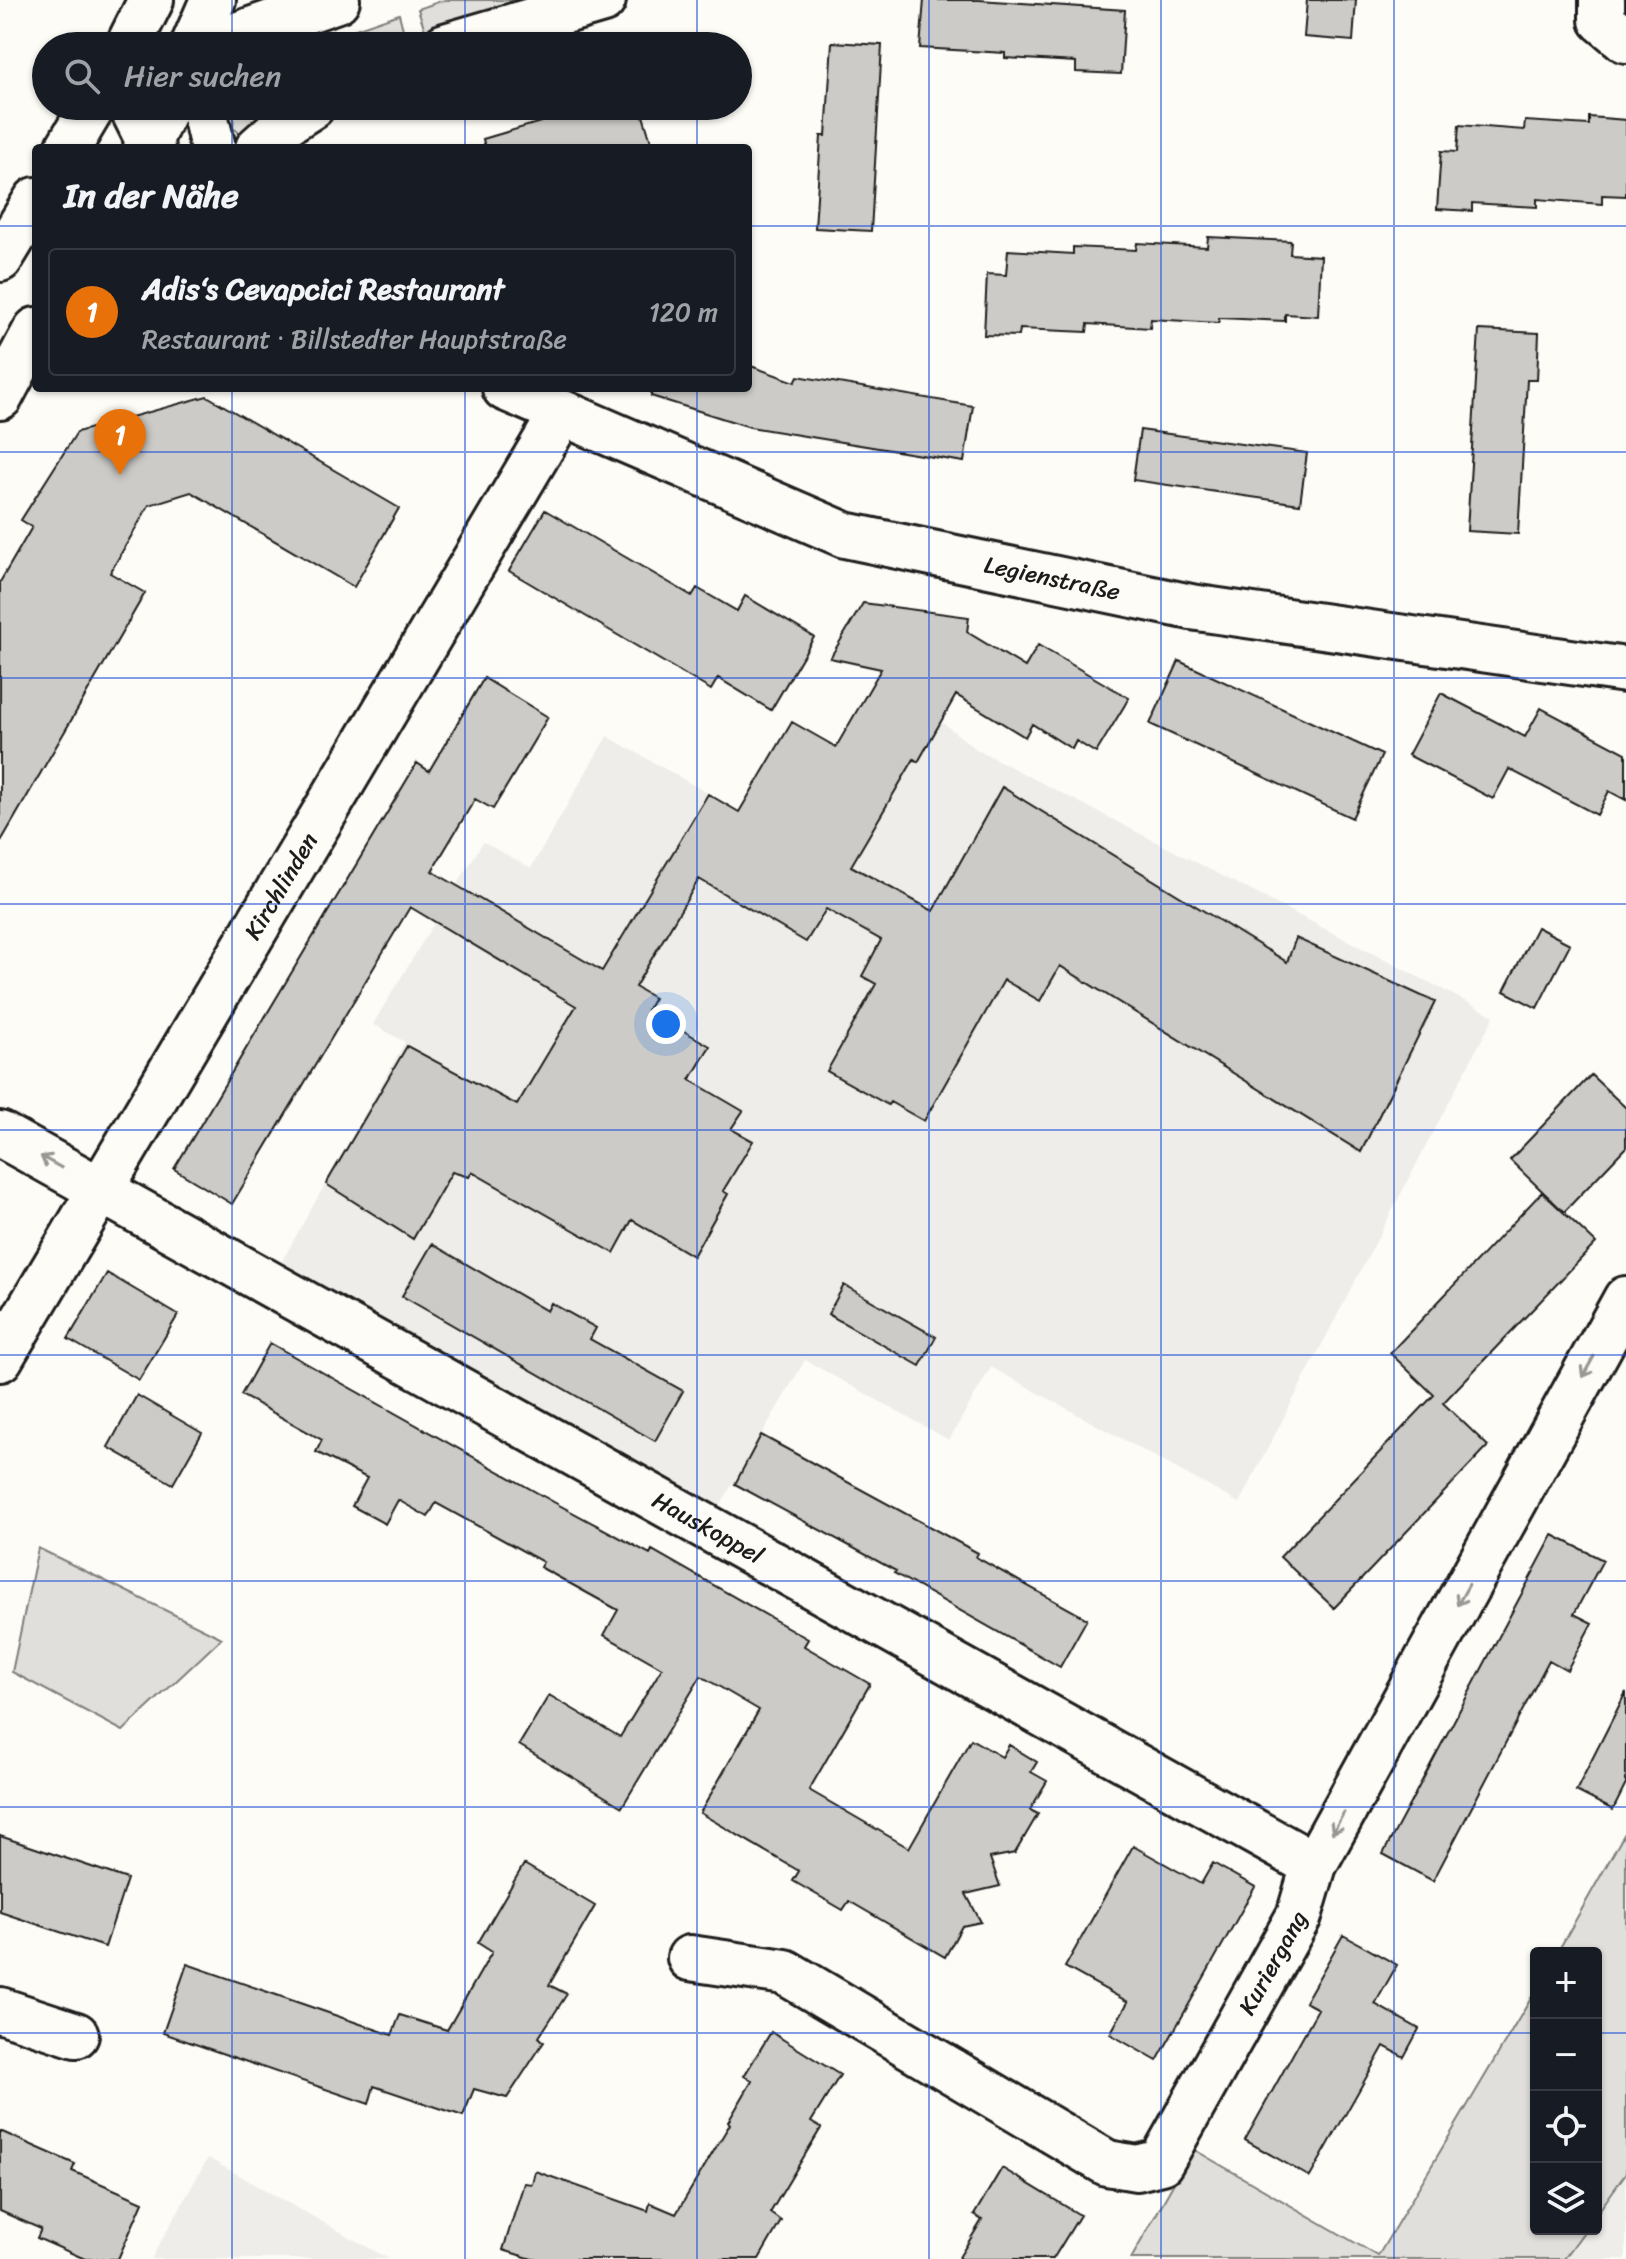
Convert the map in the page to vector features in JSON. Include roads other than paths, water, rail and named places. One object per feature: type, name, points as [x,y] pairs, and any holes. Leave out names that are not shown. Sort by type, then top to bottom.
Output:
[{"type":"street","points":[[135,32],[151,0]]},
{"type":"street","points":[[199,32],[213,0]]},
{"type":"street","points":[[245,32],[337,0]]},
{"type":"street","points":[[493,32],[603,0]]},
{"type":"street","points":[[1602,0],[1602,20],[1626,40]]},
{"type":"street","points":[[70,144],[85,120]]},
{"type":"street","points":[[206,120],[212,144]]},
{"type":"street","points":[[262,144],[290,120]]},
{"type":"street","points":[[0,259],[32,207]]},
{"type":"street","points":[[0,400],[32,338]]},
{"type":"street","points":[[0,400],[32,375]]},
{"type":"street","name":"Legienstraße","points":[[514,392],[845,535],[1191,607],[1626,670]]},
{"type":"street","name":"Kirchlinden","points":[[0,1359],[562,413]]},
{"type":"street","name":"Hauskoppel","points":[[0,1134],[1314,1865]]},
{"type":"street","name":"Kuriergang","points":[[690,1958],[785,1972],[1107,2163],[1137,2168],[1161,2162],[1299,1916],[1314,1865],[1626,1299]]},
{"type":"street","points":[[0,2010],[76,2035]]},
{"type":"place","name":"Adis‘s Cevapcici Restaurant","points":[[120,475]]}]
